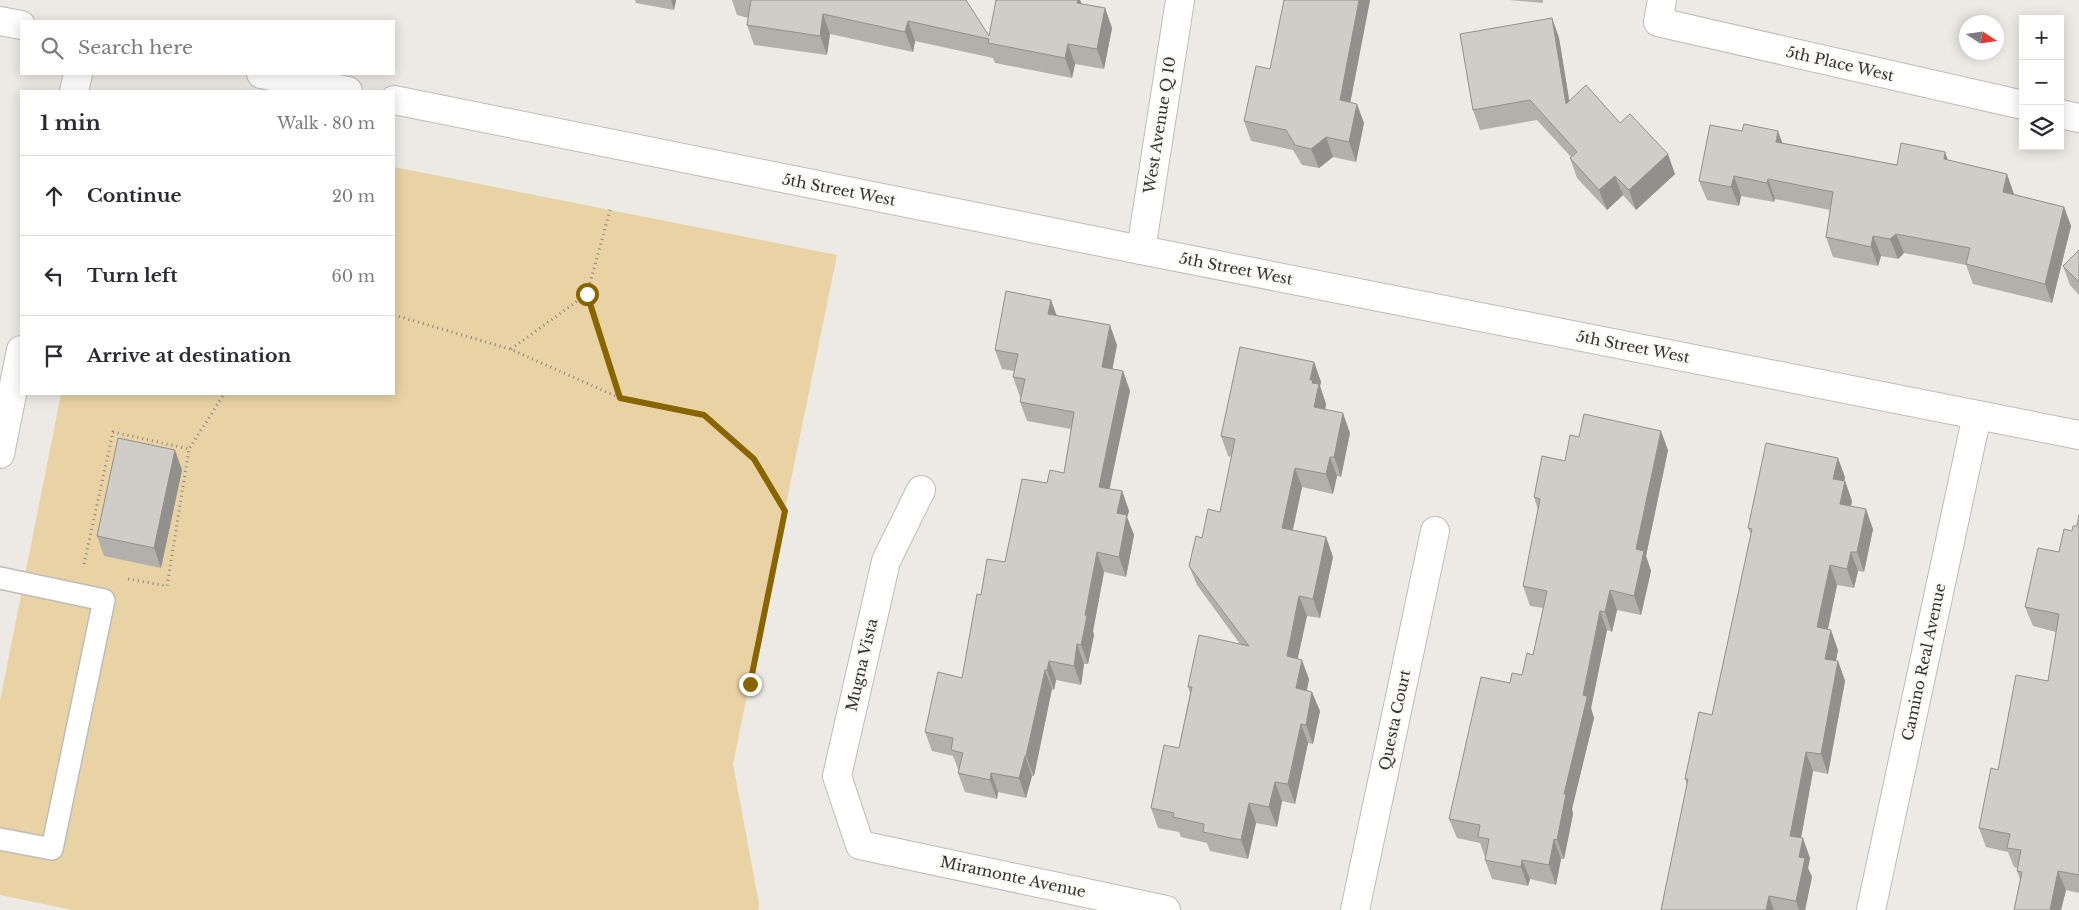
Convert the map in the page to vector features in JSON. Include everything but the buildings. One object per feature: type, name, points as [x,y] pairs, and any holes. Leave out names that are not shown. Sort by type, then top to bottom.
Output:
[{"type":"street","name":"West Avenue Q 10","points":[[1140,250],[1180,0]]},
{"type":"street","name":"5th Place West","points":[[1660,11],[2019,104]]},
{"type":"street","points":[[0,21],[20,25]]},
{"type":"street","points":[[74,90],[78,75]]},
{"type":"street","points":[[266,75],[343,90]]},
{"type":"street","name":"5th Street West","points":[[395,100],[1140,250],[2079,435]]},
{"type":"street","points":[[2064,115],[2079,118]]},
{"type":"street","points":[[0,454],[20,355]]},
{"type":"street","name":"Camino Real Avenue","points":[[1872,910],[1977,415]]},
{"type":"street","name":"Mugna Vista","points":[[860,845],[838,776],[886,561],[921,490]]},
{"type":"street","name":"Questa Court","points":[[1356,910],[1435,531]]},
{"type":"street","name":"Miramonte Avenue","points":[[860,845],[1166,910]]},
{"type":"lane","points":[[0,578],[104,600],[52,849],[0,839]]},
{"type":"path","points":[[610,210],[587,294],[620,398]]},
{"type":"path","points":[[510,349],[587,294]]},
{"type":"path","points":[[395,315],[510,349],[620,398],[704,415],[754,459],[785,511],[750,684]]},
{"type":"path","points":[[120,578],[167,586],[189,450],[223,395]]},
{"type":"path","points":[[83,572],[113,432],[189,450]]},
{"type":"shaded area","points":[[395,167],[837,255],[733,764],[759,904],[758,910],[72,910],[0,895],[0,701],[61,395],[395,395]]},
{"type":"route","points":[[587,294],[620,398],[704,415],[754,459],[785,511],[750,684]]}]
